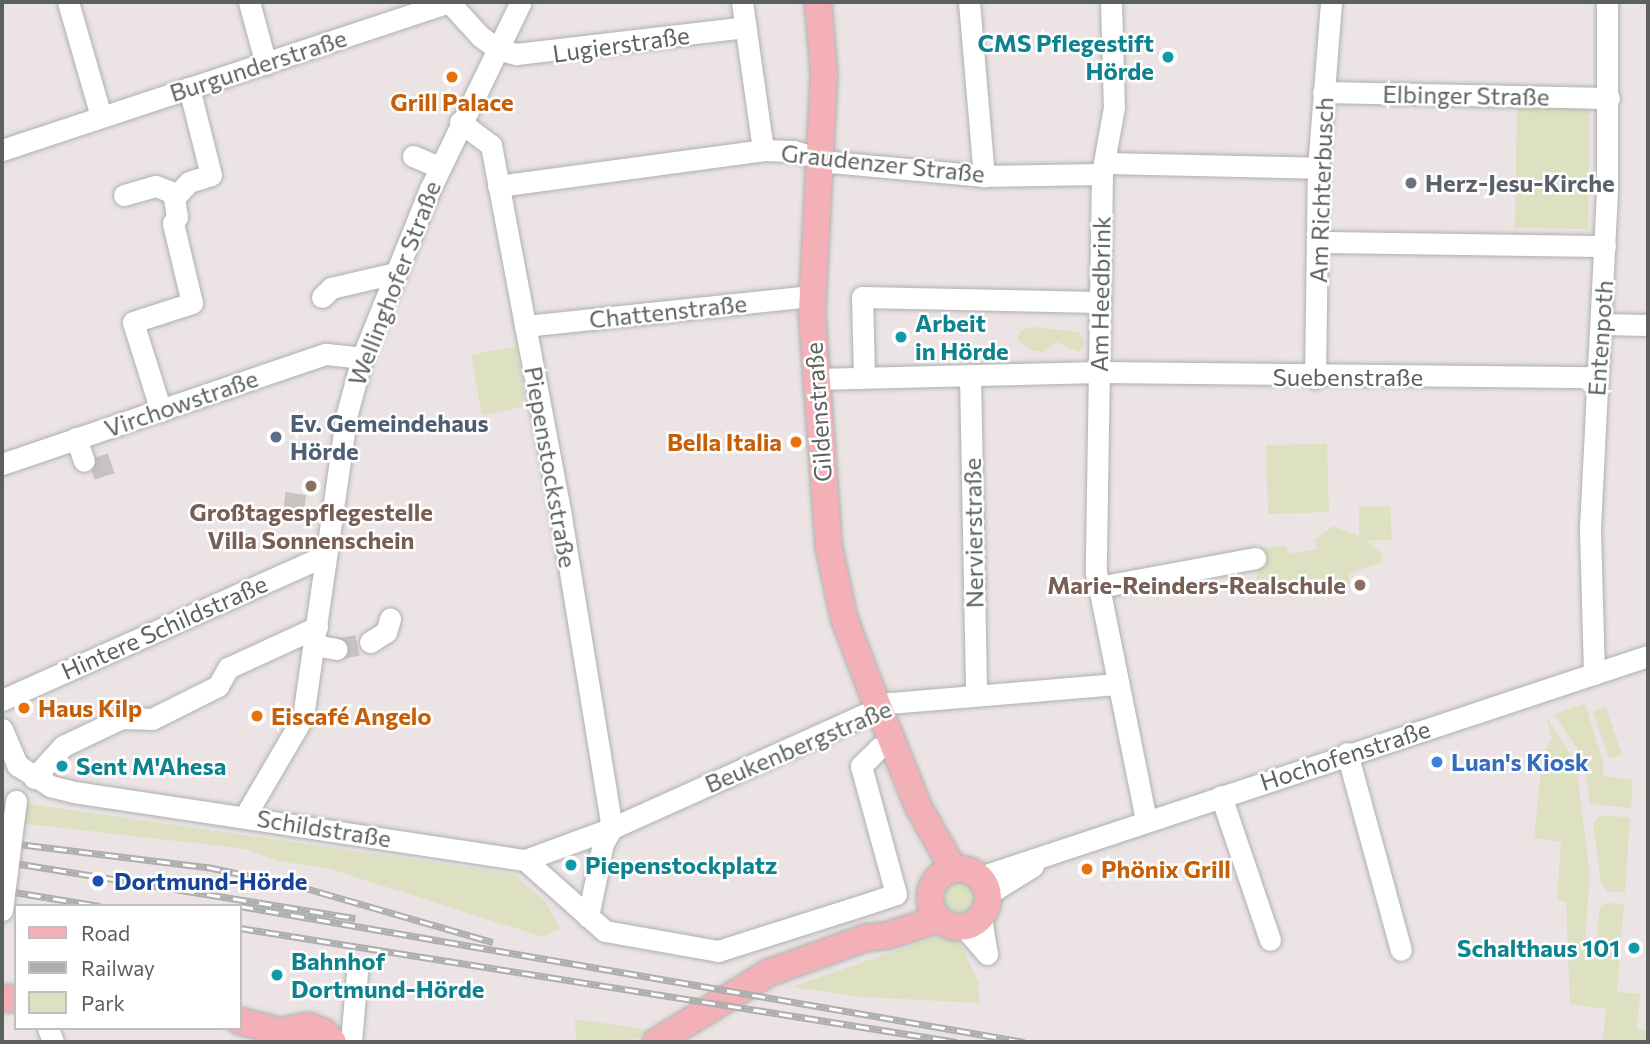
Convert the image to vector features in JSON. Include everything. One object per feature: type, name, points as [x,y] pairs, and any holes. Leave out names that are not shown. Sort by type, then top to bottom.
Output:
[{"type":"main road","name":"Gildenstraße","points":[[818,2],[824,74],[812,296],[829,548],[844,618],[918,806],[919,831],[946,873]]},
{"type":"main road","points":[[965,869],[964,906],[946,873],[965,869]]},
{"type":"main road","name":"Hochofenstraße","points":[[656,1042],[768,974],[865,938],[889,935],[964,906]]},
{"type":"main road","points":[[242,1022],[282,1037],[314,1027],[333,1042]]},
{"type":"main road","points":[[232,1030],[261,1042]]},
{"type":"street","points":[[68,2],[101,116]]},
{"type":"street","points":[[249,2],[266,64]]},
{"type":"street","name":"Burgunderstraße","points":[[2,150],[449,2],[463,14],[467,26],[498,49]]},
{"type":"street","name":"Wellinghofer Straße","points":[[245,816],[303,717],[326,555],[323,507],[362,358],[439,167],[521,2]]},
{"type":"street","points":[[742,2],[763,150]]},
{"type":"street","points":[[969,2],[984,176]]},
{"type":"street","name":"Am Heedbrink","points":[[1111,2],[1114,107],[1103,168],[1099,587],[1146,821]]},
{"type":"street","name":"Am Richterbusch","points":[[1315,378],[1318,168],[1331,2]]},
{"type":"street","name":"Entenpoth","points":[[1594,674],[1590,527],[1605,246],[1609,98],[1607,2]]},
{"type":"street","name":"Lugierstraße","points":[[498,49],[536,55],[745,27]]},
{"type":"street","points":[[161,411],[133,322],[192,303],[173,223],[176,194],[189,182],[211,176],[189,88]]},
{"type":"street","name":"Elbinger Straße","points":[[1323,92],[1609,98]]},
{"type":"street","name":"Piepenstockstraße","points":[[460,122],[491,145],[612,828]]},
{"type":"street","name":"Graudenzer Straße","points":[[498,186],[763,150],[794,151],[821,160],[984,176],[1103,168],[1318,168]]},
{"type":"street","points":[[413,156],[439,167]]},
{"type":"street","points":[[124,195],[156,186],[176,194]]},
{"type":"street","points":[[1318,242],[1605,246]]},
{"type":"street","points":[[322,297],[331,288],[395,273]]},
{"type":"street","name":"Chattenstraße","points":[[525,326],[812,296]]},
{"type":"street","points":[[864,377],[862,296],[1100,302]]},
{"type":"street","points":[[1602,324],[1648,325]]},
{"type":"street","name":"Virchowstraße","points":[[2,464],[326,354],[362,358]]},
{"type":"street","name":"Suebenstraße","points":[[816,379],[1099,373],[1315,378],[1597,377]]},
{"type":"street","name":"Nervierstraße","points":[[970,374],[976,692]]},
{"type":"street","points":[[83,436],[91,458]]},
{"type":"street","name":"Hintere Schildstraße","points":[[2,700],[326,555]]},
{"type":"street","points":[[1099,587],[1255,558]]},
{"type":"street","points":[[370,642],[386,632],[390,619]]},
{"type":"street","points":[[2,729],[17,765],[34,778],[63,746],[122,718],[152,719],[218,686],[228,668],[316,636],[337,649]]},
{"type":"street","name":"Hochofenstraße","points":[[964,906],[1043,858],[1347,753],[1648,656]]},
{"type":"street","name":"Beukenbergstraße","points":[[612,828],[878,708],[976,692],[1118,684]]},
{"type":"street","points":[[525,860],[605,931],[718,951],[896,894],[861,766],[879,748],[892,743]]},
{"type":"street","points":[[1347,753],[1401,950]]},
{"type":"street","name":"Schildstraße","points":[[34,778],[74,792],[525,860],[612,828]]},
{"type":"street","points":[[1220,796],[1270,940]]},
{"type":"street","points":[[2,910],[16,801]]},
{"type":"street","points":[[589,917],[603,844],[612,828]]},
{"type":"street","points":[[351,1042],[357,972]]},
{"type":"green space","points":[[1517,105],[1590,106],[1588,229],[1515,228]]},
{"type":"green space","points":[[1033,327],[1079,332],[1085,344],[1079,352],[1056,342],[1044,352],[1030,350],[1017,339],[1021,330]]},
{"type":"green space","points":[[516,346],[527,406],[482,415],[471,355]]},
{"type":"green space","points":[[1327,444],[1329,512],[1268,514],[1266,445]]},
{"type":"green space","points":[[1390,506],[1392,540],[1367,541],[1382,554],[1383,562],[1349,574],[1349,586],[1299,589],[1288,586],[1286,581],[1256,582],[1260,548],[1284,545],[1291,554],[1317,549],[1315,540],[1333,526],[1359,536],[1359,507]]},
{"type":"green space","points":[[1585,704],[1603,761],[1603,776],[1633,780],[1631,808],[1590,804],[1583,758],[1554,714]]},
{"type":"green space","points":[[1606,707],[1622,755],[1609,759],[1593,712]]},
{"type":"green space","points":[[1546,717],[1572,756],[1577,772],[1590,875],[1585,941],[1596,942],[1600,907],[1605,903],[1624,904],[1617,992],[1640,994],[1637,1029],[1648,1030],[1648,1042],[1602,1042],[1606,1009],[1570,1004],[1566,902],[1557,900],[1561,842],[1534,838],[1542,758],[1552,738]]},
{"type":"green space","points":[[2,800],[513,874],[546,902],[560,929],[543,937],[330,869],[277,861],[246,849],[2,821]]},
{"type":"green space","points":[[1600,816],[1630,817],[1625,893],[1607,891],[1601,882],[1593,824]]},
{"type":"green space","points":[[960,882],[966,883],[974,891],[974,903],[966,911],[960,912],[954,911],[946,903],[945,897],[946,891],[954,883]]},
{"type":"green space","points":[[938,936],[960,943],[978,982],[980,1003],[862,997],[791,987]]},
{"type":"green space","points":[[575,1019],[655,1031],[629,1042],[576,1042]]},
{"type":"tunnel","points":[[98,456],[107,483]]},
{"type":"tunnel","points":[[284,502],[312,506]]},
{"type":"tunnel","points":[[337,649],[370,642]]},
{"type":"railway","points":[[2,842],[207,867],[295,885],[493,942]]},
{"type":"railway","points":[[2,861],[355,918]]},
{"type":"railway","points":[[2,890],[88,904]]},
{"type":"railway","points":[[242,906],[1024,1042]]},
{"type":"railway","points":[[242,928],[957,1042]]},
{"type":"place","name":"CMS Pflegestift Hörde","points":[[1168,57]]},
{"type":"place","name":"Grill Palace","points":[[452,77]]},
{"type":"place","name":"Herz-Jesu-Kirche","points":[[1411,183]]},
{"type":"place","name":"Arbeit in Hörde","points":[[901,337]]},
{"type":"place","name":"Ev. Gemeindehaus Hörde","points":[[276,437]]},
{"type":"place","name":"Bella Italia","points":[[796,442]]},
{"type":"place","name":"Großtagespflegestelle Villa Sonnenschein","points":[[311,486]]},
{"type":"place","name":"Marie-Reinders-Realschule","points":[[1360,585]]},
{"type":"place","name":"Haus Kilp","points":[[24,708]]},
{"type":"place","name":"Eiscafé Angelo","points":[[257,716]]},
{"type":"place","name":"Luan's Kiosk","points":[[1437,762]]},
{"type":"place","name":"Sent M'Ahesa","points":[[62,766]]},
{"type":"place","name":"Piepenstockplatz","points":[[571,865]]},
{"type":"place","name":"Phönix Grill","points":[[1087,869]]},
{"type":"place","name":"Dortmund-Hörde","points":[[98,881]]},
{"type":"place","name":"Schalthaus 101","points":[[1634,948]]},
{"type":"place","name":"Bahnhof Dortmund-Hörde","points":[[277,975]]}]
